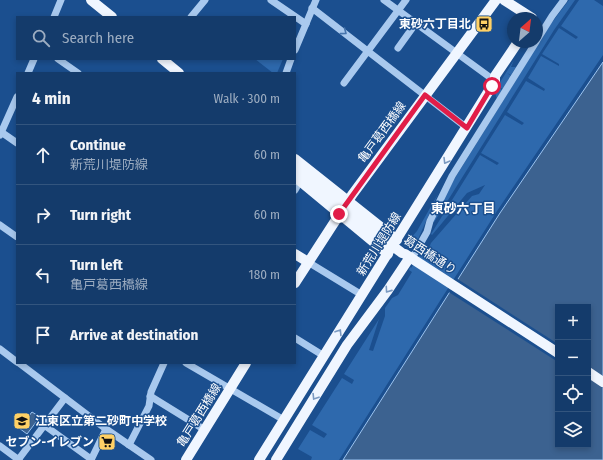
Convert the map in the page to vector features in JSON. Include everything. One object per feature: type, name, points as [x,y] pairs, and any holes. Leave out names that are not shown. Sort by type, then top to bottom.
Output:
[{"type":"main road","points":[[91,0],[111,16]]},
{"type":"main road","name":"亀戸葛西橋線","points":[[296,282],[348,201],[496,0]]},
{"type":"main road","points":[[504,0],[523,12]]},
{"type":"main road","name":"新荒川堤防線","points":[[259,460],[467,128],[495,81],[496,76],[514,48]]},
{"type":"main road","points":[[165,60],[178,72]]},
{"type":"main road","points":[[296,160],[397,240]]},
{"type":"main road","name":"葛西橋通り","points":[[296,169],[391,246],[411,256],[555,351]]},
{"type":"main road","points":[[297,183],[339,214],[388,254]]},
{"type":"main road","points":[[296,255],[308,262]]},
{"type":"main road","points":[[276,460],[347,345],[411,256]]},
{"type":"main road","name":"亀戸葛西橋線","points":[[186,460],[245,364]]},
{"type":"main road","points":[[591,374],[603,382]]},
{"type":"street","points":[[54,16],[61,0]]},
{"type":"street","points":[[191,16],[205,0]]},
{"type":"street","points":[[271,0],[294,16]]},
{"type":"street","points":[[296,48],[316,0]]},
{"type":"street","points":[[384,0],[495,81]]},
{"type":"street","points":[[344,83],[406,0]]},
{"type":"street","points":[[543,30],[564,0]]},
{"type":"street","points":[[312,8],[467,128]]},
{"type":"street","points":[[296,17],[306,24]]},
{"type":"street","points":[[398,48],[416,23]]},
{"type":"street","points":[[411,256],[427,232],[430,221],[452,176],[532,48]]},
{"type":"street","points":[[28,72],[34,60]]},
{"type":"street","points":[[59,60],[77,72]]},
{"type":"street","points":[[286,72],[291,60]]},
{"type":"street","points":[[16,99],[1,134],[16,142]]},
{"type":"street","points":[[0,225],[16,236]]},
{"type":"street","points":[[308,262],[362,295]]},
{"type":"street","points":[[296,339],[324,356]]},
{"type":"street","points":[[0,349],[16,361]]},
{"type":"street","points":[[21,364],[106,429],[151,460]]},
{"type":"street","points":[[129,445],[149,406],[150,396],[164,364]]},
{"type":"street","points":[[188,364],[284,420]]},
{"type":"street","points":[[150,396],[205,430]]},
{"type":"street","points":[[1,449],[19,460],[65,398]]},
{"type":"street","points":[[44,426],[91,460],[106,429]]},
{"type":"shaded area","points":[[569,0],[575,0],[543,48],[543,36]]},
{"type":"shaded area","points":[[579,0],[594,0],[603,6],[603,55],[497,211],[339,460],[311,460],[312,457],[298,449],[310,430],[324,438],[327,434],[312,425],[342,378],[352,384],[354,380],[344,374],[379,319],[369,350],[373,351],[385,316],[385,308],[392,298],[398,295],[412,272],[409,270],[410,267],[411,268],[420,255],[421,250],[429,248],[431,243],[472,196],[479,194],[485,185],[467,193],[432,235],[431,234],[480,155],[497,165],[499,163],[481,153],[505,115],[522,125],[524,123],[507,112],[526,81],[544,91],[545,89],[528,78],[541,56],[559,66],[559,64],[542,54],[559,28],[576,39],[578,37],[561,26]]},
{"type":"shaded area","points":[[536,48],[543,48],[433,222],[445,194]]},
{"type":"shaded area","points":[[256,60],[283,60],[277,72],[272,72]]},
{"type":"shaded area","points":[[514,60],[511,67],[516,67],[511,75],[507,73],[511,76],[503,89],[499,87],[502,90],[497,99],[495,93],[498,88],[497,87]]},
{"type":"shaded area","points":[[603,62],[603,460],[343,460],[500,213]]},
{"type":"shaded area","points":[[438,194],[415,246],[413,245],[409,248],[404,246],[417,231]]},
{"type":"shaded area","points":[[32,412],[40,417],[27,434],[19,428]]},
{"type":"pier","points":[[456,278],[555,342],[555,360],[447,291]]},
{"type":"place","name":"東砂六丁目北","points":[[484,24]]},
{"type":"place","name":"江東区立第二砂町中学校","points":[[22,421]]},
{"type":"place","name":"セブン-イレブン","points":[[107,442]]},
{"type":"district","name":"東砂六丁目","points":[[463,208]]},
{"type":"route","points":[[339,214],[425,95],[467,128],[492,86]]}]
